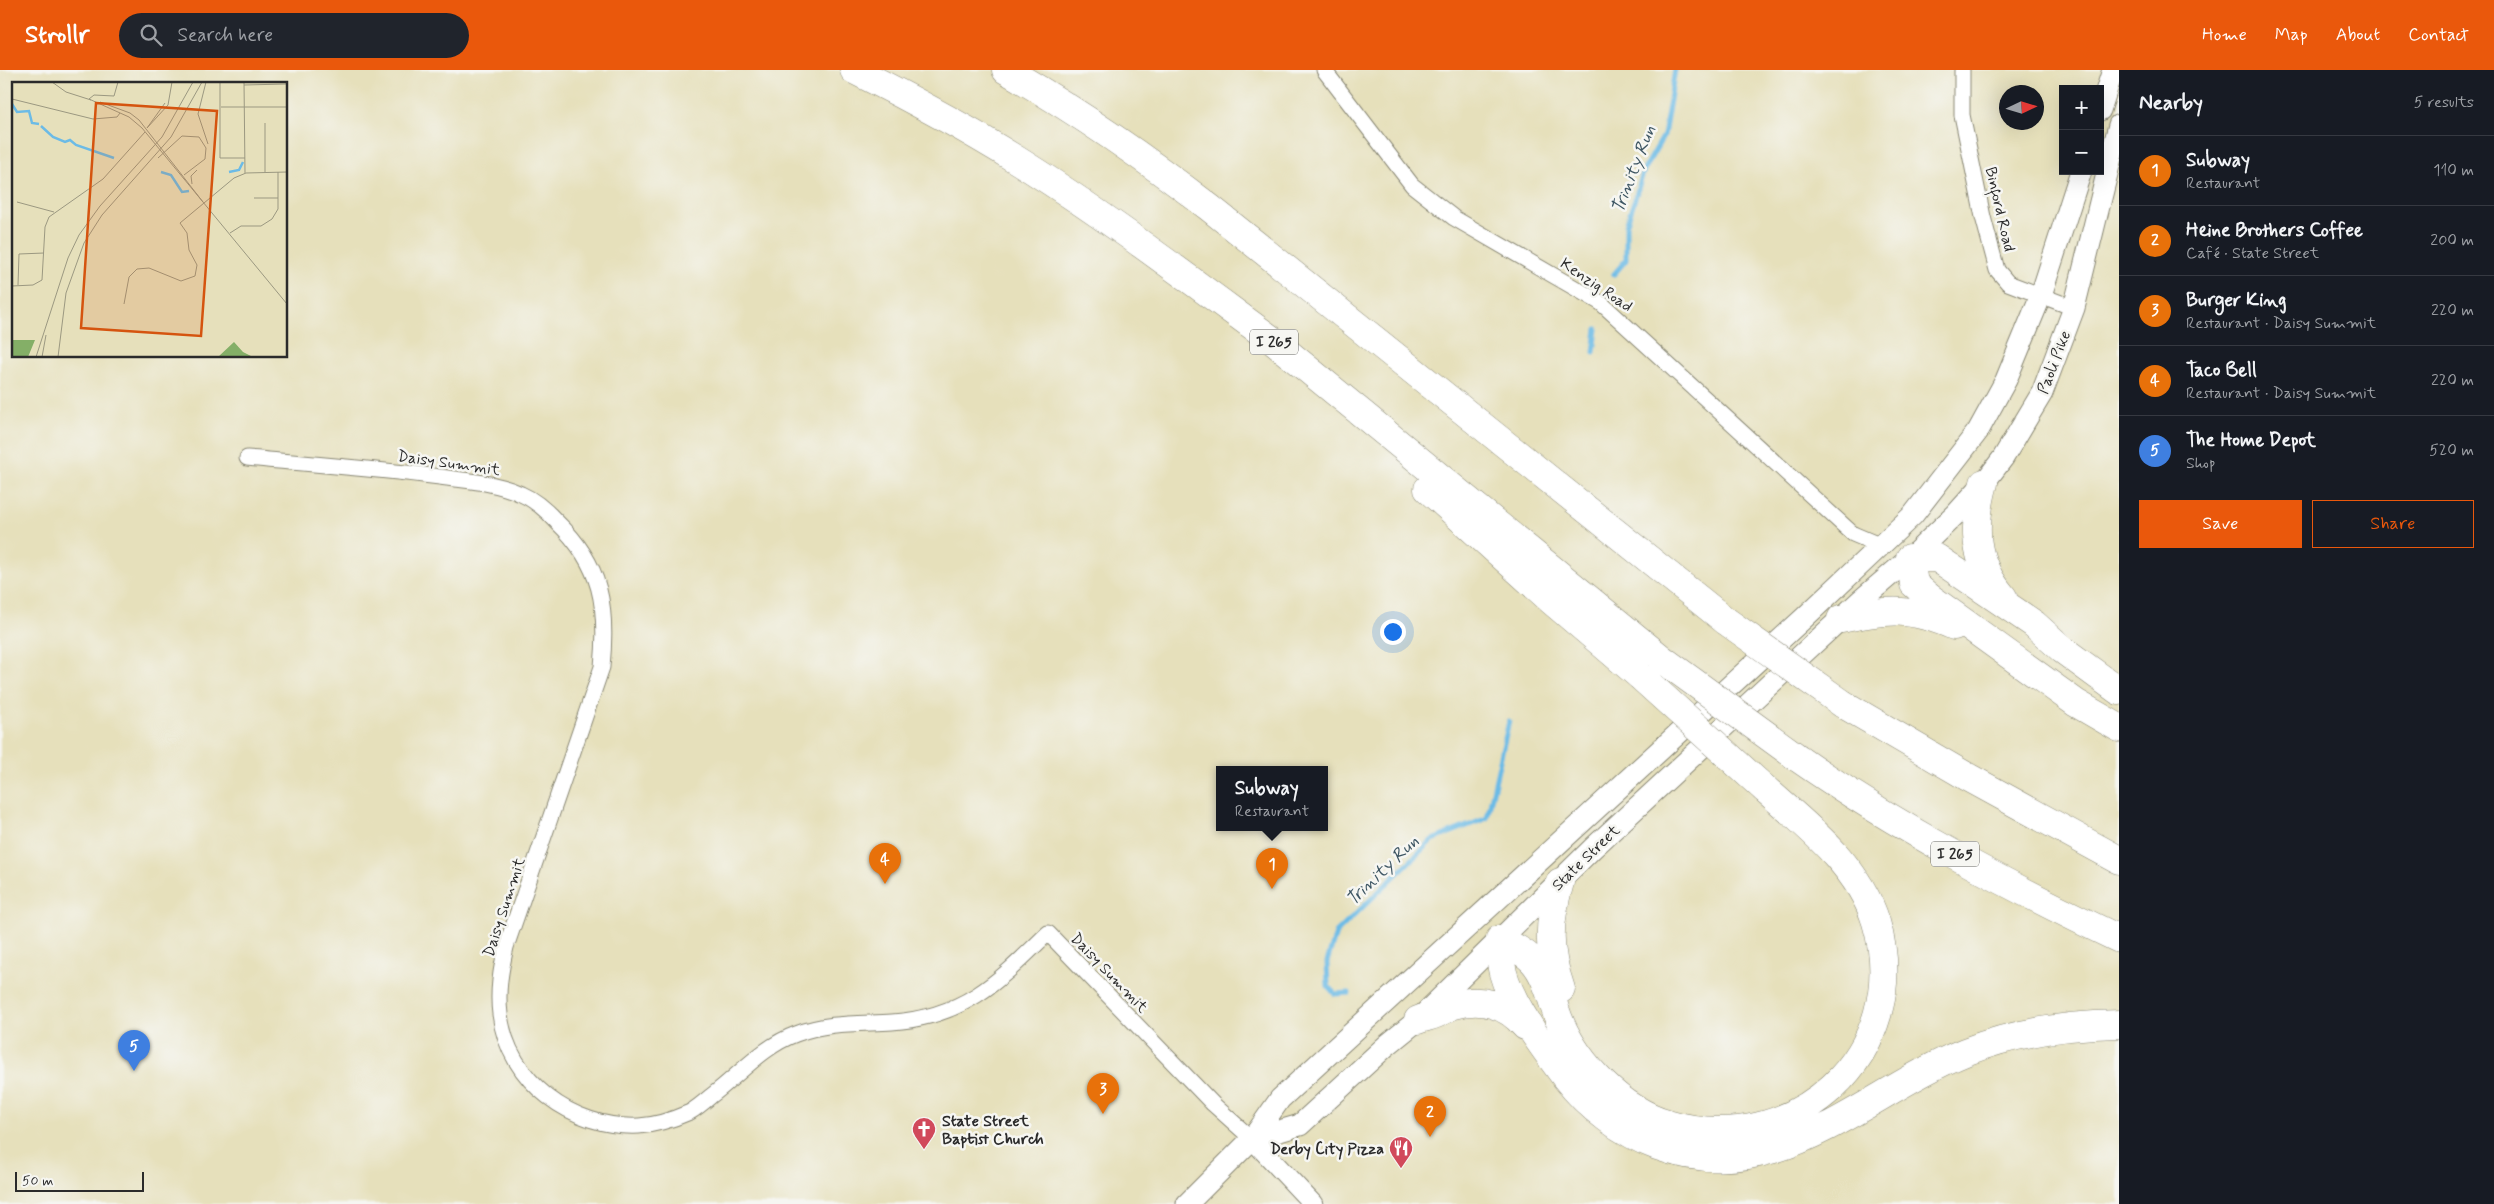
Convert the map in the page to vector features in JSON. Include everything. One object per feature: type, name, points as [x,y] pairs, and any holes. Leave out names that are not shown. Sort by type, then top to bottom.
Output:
[{"type":"highway","name":"I 265","points":[[854,70],[967,129],[1019,161],[1073,196],[1227,307],[1310,371],[1662,659],[1846,792],[2040,900],[2119,939]]},
{"type":"highway","points":[[1006,70],[1100,128],[1210,208],[1726,620],[1843,704],[1966,776],[2119,860]]},
{"type":"highway","points":[[1227,307],[1552,601],[1640,676],[1812,831],[1840,861],[1861,891],[1876,922],[1881,954],[1882,988],[1875,1020],[1862,1050],[1843,1077],[1820,1098],[1792,1115],[1763,1127],[1730,1133],[1698,1131],[1665,1123],[1637,1109],[1612,1090],[1573,1048],[1543,978],[1533,961],[1500,938]]},
{"type":"highway","points":[[1984,483],[1980,498],[1976,537],[1983,570],[2006,601],[2063,650],[2119,691]]},
{"type":"highway","points":[[2034,624],[1937,558],[1910,558],[1914,584],[2076,703],[2119,728]]},
{"type":"highway","points":[[1841,620],[1876,612],[1906,611],[1929,616],[1980,634]]},
{"type":"highway","points":[[1560,882],[1551,913],[1550,949],[1569,1014],[1591,1068]]},
{"type":"highway","points":[[1500,938],[1502,971],[1509,991],[1550,1056]]},
{"type":"highway","points":[[1418,1020],[1460,1003],[1484,1002],[1497,1004],[1519,1018],[1570,1082],[1592,1105],[1616,1125],[1643,1141],[1673,1152],[1696,1156],[1737,1158],[1770,1152],[1802,1140],[1930,1069],[2001,1039],[2041,1030],[2082,1025],[2119,1024]]},
{"type":"main road","points":[[2104,98],[2113,70]]},
{"type":"main road","name":"Paoli Pike","points":[[1910,558],[1956,514],[1984,483],[2002,458],[2042,393],[2074,308],[2119,125]]},
{"type":"main road","points":[[1910,558],[1880,545],[1913,515],[1978,431],[2006,380],[2040,295],[2080,175]]},
{"type":"main road","name":"State Street","points":[[1187,1204],[1252,1139],[1280,1099],[1797,625],[1880,545]]},
{"type":"main road","name":"State Street","points":[[1252,1139],[1300,1125],[1386,1046],[1418,1020],[1593,848],[1910,558]]},
{"type":"main road","points":[[1478,916],[1500,938]]},
{"type":"street","name":"Kenzig Road","points":[[1324,70],[1412,185],[1454,218],[1601,304],[1853,534],[1880,545]]},
{"type":"street","name":"Binford Road","points":[[1962,70],[1962,115],[1982,217],[1997,270],[2008,283],[2074,308]]},
{"type":"street","name":"Daisy Summit","points":[[247,458],[411,473],[503,487],[523,495],[546,511],[574,538],[587,557],[602,597],[606,631],[602,667],[506,947],[499,975],[500,1015],[507,1043],[521,1068],[536,1088],[558,1105],[585,1118],[612,1125],[640,1126],[666,1121],[692,1111],[765,1052],[795,1034],[849,1022],[922,1018],[957,1008],[980,995],[1048,933],[1213,1104],[1252,1139]]},
{"type":"street","points":[[1252,1139],[1313,1204]]},
{"type":"waterway","name":"Trinity Run","points":[[1614,274],[1626,260],[1626,226],[1644,170],[1664,135],[1675,70]]},
{"type":"waterway","name":"Trinity Run","points":[[1594,352],[1597,329]]},
{"type":"waterway","name":"Trinity Run","points":[[1349,993],[1335,994],[1328,986],[1327,962],[1336,933],[1432,840],[1487,818],[1509,721]]},
{"type":"place","name":"Taco Bell","points":[[885,884]]},
{"type":"place","name":"Subway","points":[[1272,889]]},
{"type":"place","name":"The Home Depot","points":[[134,1071]]},
{"type":"place","name":"Burger King","points":[[1103,1114]]},
{"type":"place","name":"Heine Brothers Coffee","points":[[1430,1137]]},
{"type":"place","name":"State Street Baptist Church","points":[[924,1150]]},
{"type":"place","name":"Derby City Pizza","points":[[1401,1169]]}]
